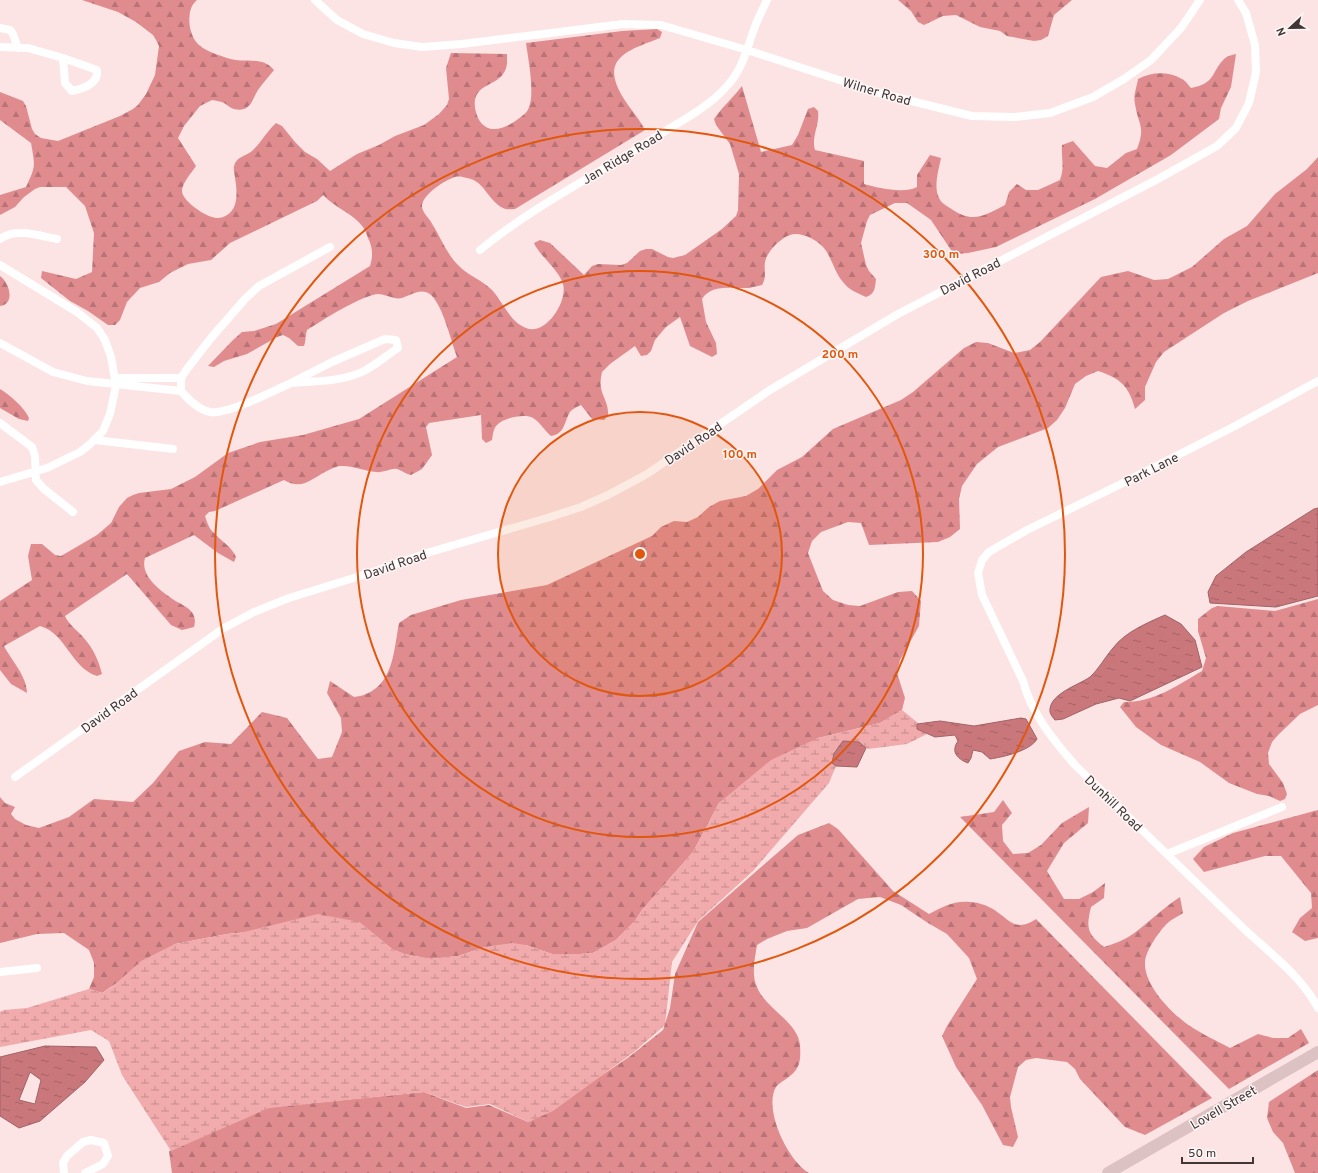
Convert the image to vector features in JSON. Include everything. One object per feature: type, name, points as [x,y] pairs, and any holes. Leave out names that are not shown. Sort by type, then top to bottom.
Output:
[{"type":"street","name":"Wilner Road","points":[[315,0],[337,20],[363,34],[394,43],[422,47],[462,44],[623,24],[661,25],[747,50],[879,93],[972,116],[1015,117],[1050,113],[1093,97],[1124,79],[1151,60],[1182,28],[1200,0]]},
{"type":"street","name":"Jan Ridge Road","points":[[480,250],[499,234],[563,193],[637,149],[714,99],[729,84],[742,64],[757,20],[768,0]]},
{"type":"street","name":"David Road","points":[[15,777],[224,628],[254,612],[289,598],[373,572],[430,552],[581,507],[608,495],[647,474],[770,390],[898,314],[1217,146],[1236,128],[1249,103],[1256,72],[1255,45],[1246,13],[1238,0]]},
{"type":"street","points":[[0,28],[10,30],[18,48]]},
{"type":"street","points":[[0,47],[28,48],[63,58],[97,70],[97,74],[93,82],[72,91],[65,83],[63,58]]},
{"type":"street","points":[[0,239],[13,233],[21,233],[58,239]]},
{"type":"street","points":[[180,391],[181,378],[211,338],[245,298],[269,280],[330,247]]},
{"type":"street","points":[[0,265],[77,312],[97,328],[105,340],[111,357],[116,382],[110,414],[103,431],[95,440],[80,452],[65,461],[35,472],[0,482]]},
{"type":"street","points":[[116,382],[180,391],[192,404],[209,412],[220,412],[238,406],[291,383],[332,362],[385,339],[396,340],[398,348],[365,371],[348,377],[291,383]]},
{"type":"street","points":[[0,343],[54,372],[87,382],[116,382],[181,378]]},
{"type":"street","name":"Park Lane","points":[[985,556],[989,552],[1027,530],[1235,426],[1318,381]]},
{"type":"street","points":[[0,424],[32,447],[35,456],[36,480],[44,489],[73,512]]},
{"type":"street","points":[[95,440],[173,449]]},
{"type":"street","name":"Dunhill Road","points":[[985,556],[982,560],[978,573],[982,595],[1023,681],[1025,689],[1054,740],[1076,765],[1243,928],[1291,972],[1313,999],[1318,1008]]},
{"type":"street","points":[[1167,854],[1282,807]]},
{"type":"street","points":[[0,972],[37,968]]},
{"type":"street","name":"Lovell Street","points":[[1108,1173],[1318,1052]]},
{"type":"street","points":[[64,1173],[63,1163],[67,1156],[83,1142],[91,1140],[104,1143],[108,1156],[103,1164],[86,1173]]},
{"type":"green space","points":[[82,0],[197,0],[193,4],[189,16],[189,22],[192,35],[199,45],[209,51],[233,60],[258,61],[264,63],[269,65],[274,70],[247,107],[240,110],[234,109],[222,102],[212,100],[200,106],[184,126],[178,138],[196,166],[184,184],[182,190],[183,194],[189,202],[199,210],[208,216],[216,218],[227,215],[234,208],[236,198],[235,163],[250,153],[276,123],[282,126],[305,152],[317,159],[330,171],[357,154],[379,145],[395,136],[424,125],[439,114],[447,105],[449,99],[446,68],[451,53],[507,54],[505,72],[479,91],[475,100],[476,112],[482,124],[487,128],[499,129],[511,124],[525,113],[528,110],[531,101],[531,85],[526,43],[622,31],[657,29],[662,32],[660,38],[636,47],[619,59],[615,66],[614,76],[618,87],[626,102],[645,130],[515,209],[503,208],[493,200],[478,183],[473,180],[460,177],[455,177],[440,185],[426,197],[423,202],[422,208],[424,212],[454,260],[462,269],[492,290],[515,321],[526,328],[534,329],[541,327],[554,315],[559,308],[564,291],[561,278],[534,243],[540,240],[550,243],[584,275],[592,266],[598,264],[621,265],[627,263],[640,251],[646,249],[652,249],[673,258],[685,255],[722,229],[736,216],[738,210],[739,174],[730,144],[716,125],[714,119],[720,110],[742,86],[761,152],[792,145],[798,135],[808,109],[814,107],[818,111],[818,121],[814,140],[815,150],[864,161],[864,184],[891,190],[912,189],[917,187],[917,175],[930,155],[941,158],[936,183],[940,200],[958,213],[965,216],[978,217],[1005,205],[1009,192],[1017,184],[1026,190],[1038,190],[1060,180],[1063,166],[1062,145],[1073,141],[1095,166],[1107,168],[1126,153],[1137,149],[1141,135],[1135,101],[1138,79],[1160,73],[1176,76],[1185,81],[1191,88],[1199,86],[1209,81],[1224,59],[1228,56],[1236,54],[1231,87],[1221,108],[1219,119],[1171,155],[1095,199],[996,247],[956,254],[951,250],[931,220],[907,203],[895,203],[870,215],[867,221],[861,243],[866,265],[876,279],[873,292],[866,297],[853,291],[845,285],[837,274],[829,255],[820,244],[803,235],[790,235],[775,245],[766,257],[765,277],[762,285],[749,288],[717,289],[706,294],[702,299],[706,322],[716,343],[717,354],[712,357],[690,346],[680,317],[666,327],[655,340],[651,351],[647,355],[641,356],[635,346],[610,364],[602,372],[601,380],[601,388],[608,412],[608,416],[604,420],[592,419],[581,405],[570,412],[562,430],[556,435],[551,436],[533,418],[525,416],[514,417],[500,422],[494,430],[492,440],[486,443],[482,439],[481,415],[429,423],[426,427],[432,455],[422,469],[411,475],[397,469],[376,472],[349,466],[339,466],[303,484],[291,483],[284,480],[215,511],[209,512],[205,516],[208,525],[234,553],[236,557],[234,562],[218,553],[194,535],[145,558],[144,564],[148,576],[156,586],[192,612],[195,621],[194,627],[182,630],[171,625],[127,574],[65,616],[93,650],[102,674],[97,676],[88,672],[74,659],[56,636],[49,630],[40,626],[4,646],[22,674],[27,693],[11,684],[0,670],[0,601],[32,580],[28,556],[31,544],[42,544],[55,555],[61,556],[97,535],[111,523],[119,507],[127,498],[139,493],[171,489],[195,477],[228,453],[260,442],[303,435],[359,419],[457,357],[439,307],[431,295],[420,292],[402,298],[393,298],[378,294],[362,299],[307,330],[304,346],[298,346],[283,335],[247,354],[224,361],[214,367],[208,366],[242,332],[254,331],[276,324],[370,266],[372,249],[363,227],[354,218],[333,204],[323,195],[317,201],[230,243],[211,260],[188,264],[170,273],[159,282],[140,288],[127,302],[120,320],[115,325],[108,325],[70,301],[41,278],[42,271],[76,279],[92,272],[94,233],[85,206],[66,187],[40,187],[35,189],[24,197],[15,207],[0,215],[0,195],[26,187],[32,174],[34,161],[31,143],[0,120],[0,92],[23,101],[35,134],[41,138],[58,141],[120,116],[133,109],[146,94],[155,75],[159,46],[153,35],[136,22],[118,12]]},
{"type":"green space","points":[[898,0],[1072,0],[1054,15],[1048,36],[1041,40],[1034,41],[1007,36],[1000,31],[980,27],[956,15],[943,16],[924,25],[918,22],[911,11]]},
{"type":"green space","points":[[1318,157],[1318,273],[1248,301],[1224,313],[1164,352],[1156,362],[1145,387],[1145,400],[1135,409],[1130,394],[1118,380],[1098,371],[1086,376],[1075,384],[1065,408],[1057,420],[1048,428],[998,447],[977,464],[962,486],[959,499],[960,529],[950,537],[938,542],[869,545],[861,523],[848,522],[821,532],[812,541],[808,553],[823,591],[833,600],[848,605],[860,606],[898,592],[912,591],[921,601],[919,626],[900,660],[897,673],[905,698],[902,710],[880,723],[818,738],[719,803],[693,852],[642,910],[635,921],[616,940],[593,953],[552,954],[526,945],[485,947],[458,956],[431,959],[404,954],[392,949],[359,922],[227,934],[175,944],[102,993],[89,989],[94,977],[94,963],[89,950],[64,933],[37,934],[0,943],[0,797],[5,803],[15,807],[11,814],[15,819],[26,825],[39,828],[69,817],[94,799],[133,802],[153,783],[179,751],[205,742],[231,744],[262,712],[287,718],[318,759],[332,757],[342,732],[341,718],[327,693],[330,681],[354,697],[364,695],[375,689],[382,682],[391,664],[399,623],[411,615],[461,600],[547,585],[652,536],[661,527],[674,521],[687,522],[698,517],[709,507],[720,501],[746,496],[758,489],[777,470],[802,457],[833,429],[901,400],[913,392],[964,348],[976,342],[988,343],[1014,353],[1030,350],[1040,342],[1101,277],[1128,271],[1154,280],[1168,279],[1192,267],[1224,239],[1247,226],[1275,194],[1307,169]]},
{"type":"green space","points":[[0,276],[6,283],[9,297],[5,304],[0,306]]},
{"type":"green space","points":[[0,389],[12,398],[27,414],[29,418],[28,421],[19,419],[0,408]]},
{"type":"green space","points":[[1318,599],[1318,705],[1300,714],[1279,734],[1272,742],[1268,753],[1269,764],[1283,783],[1287,794],[1285,799],[1280,801],[1229,783],[1200,762],[1161,745],[1136,727],[1120,707],[1124,702],[1145,700],[1165,692],[1202,671],[1206,658],[1198,631],[1198,619],[1212,608],[1218,606],[1275,611]]},
{"type":"green space","points":[[902,710],[918,723],[918,729],[927,734],[907,744],[868,749],[859,742],[844,742],[834,751],[832,763],[836,766],[829,783],[753,871],[698,921],[672,962],[665,1025],[634,1052],[553,1111],[528,1122],[490,1104],[466,1107],[424,1092],[269,1108],[171,1151],[122,1075],[109,1041],[91,1030],[0,1047],[0,1012],[4,1010],[27,1008],[89,989],[102,993],[112,987],[141,961],[175,944],[240,933],[318,914],[359,922],[392,949],[404,954],[431,959],[458,956],[485,947],[512,943],[526,945],[552,954],[593,953],[616,940],[635,921],[642,910],[693,852],[719,803],[771,760],[818,738],[880,723]]},
{"type":"green space","points":[[1003,800],[1012,813],[1002,825],[1003,841],[1013,854],[1028,853],[1041,845],[1062,823],[1089,807],[1088,823],[1064,843],[1047,871],[1064,899],[1079,899],[1093,892],[1105,883],[1104,898],[1091,907],[1088,925],[1091,934],[1104,947],[1119,942],[1133,934],[1180,897],[1183,913],[1166,924],[1158,934],[1148,952],[1145,963],[1146,972],[1154,989],[1168,1007],[1183,1021],[1199,1032],[1230,1048],[1258,1034],[1273,1038],[1288,1038],[1301,1029],[1309,1043],[1229,1089],[960,817],[994,812]]},
{"type":"green space","points":[[1318,810],[1318,938],[1305,941],[1292,932],[1300,918],[1312,908],[1311,893],[1281,856],[1265,856],[1204,872],[1193,859],[1204,847],[1233,833]]},
{"type":"green space","points":[[829,823],[838,829],[893,891],[929,914],[949,905],[964,902],[975,903],[991,908],[1017,924],[1022,925],[1036,919],[1212,1098],[1145,1135],[1125,1127],[1080,1079],[1075,1069],[1067,1062],[1036,1058],[1026,1060],[1018,1067],[1010,1097],[1018,1137],[1013,1147],[1003,1145],[982,1105],[956,1067],[942,1036],[977,979],[969,958],[947,934],[901,905],[880,897],[858,899],[807,928],[787,931],[767,939],[757,945],[754,977],[757,987],[767,1002],[794,1029],[800,1045],[799,1065],[791,1075],[776,1087],[773,1097],[775,1121],[793,1158],[809,1173],[172,1173],[169,1151],[263,1108],[424,1092],[466,1108],[489,1105],[528,1122],[546,1113],[629,1057],[663,1030],[670,1008],[675,974],[698,922],[798,835]]},
{"type":"green space","points":[[1318,1070],[1318,1173],[1295,1173],[1283,1143],[1273,1132],[1267,1118],[1269,1102]]},
{"type":"water","points":[[1318,508],[1318,596],[1276,607],[1210,603],[1208,592],[1216,576],[1246,552],[1314,509]]},
{"type":"water","points":[[1165,615],[1181,624],[1195,640],[1202,667],[1130,701],[1119,698],[1096,704],[1063,719],[1055,720],[1050,712],[1054,700],[1059,695],[1090,677],[1118,642],[1124,637],[1137,628]]},
{"type":"water","points":[[1021,718],[1026,719],[1037,739],[1034,743],[1016,753],[990,759],[982,752],[973,750],[968,763],[955,753],[955,747],[958,741],[955,735],[935,737],[917,729],[917,724],[940,721],[974,726]]},
{"type":"water","points":[[843,741],[859,742],[866,748],[857,767],[836,766],[832,763],[834,753]]},
{"type":"water","points":[[45,1046],[96,1047],[104,1060],[85,1082],[40,1121],[19,1128],[0,1116],[0,1057]],"holes":[[[30,1072],[41,1080],[35,1104],[19,1100]]]}]
